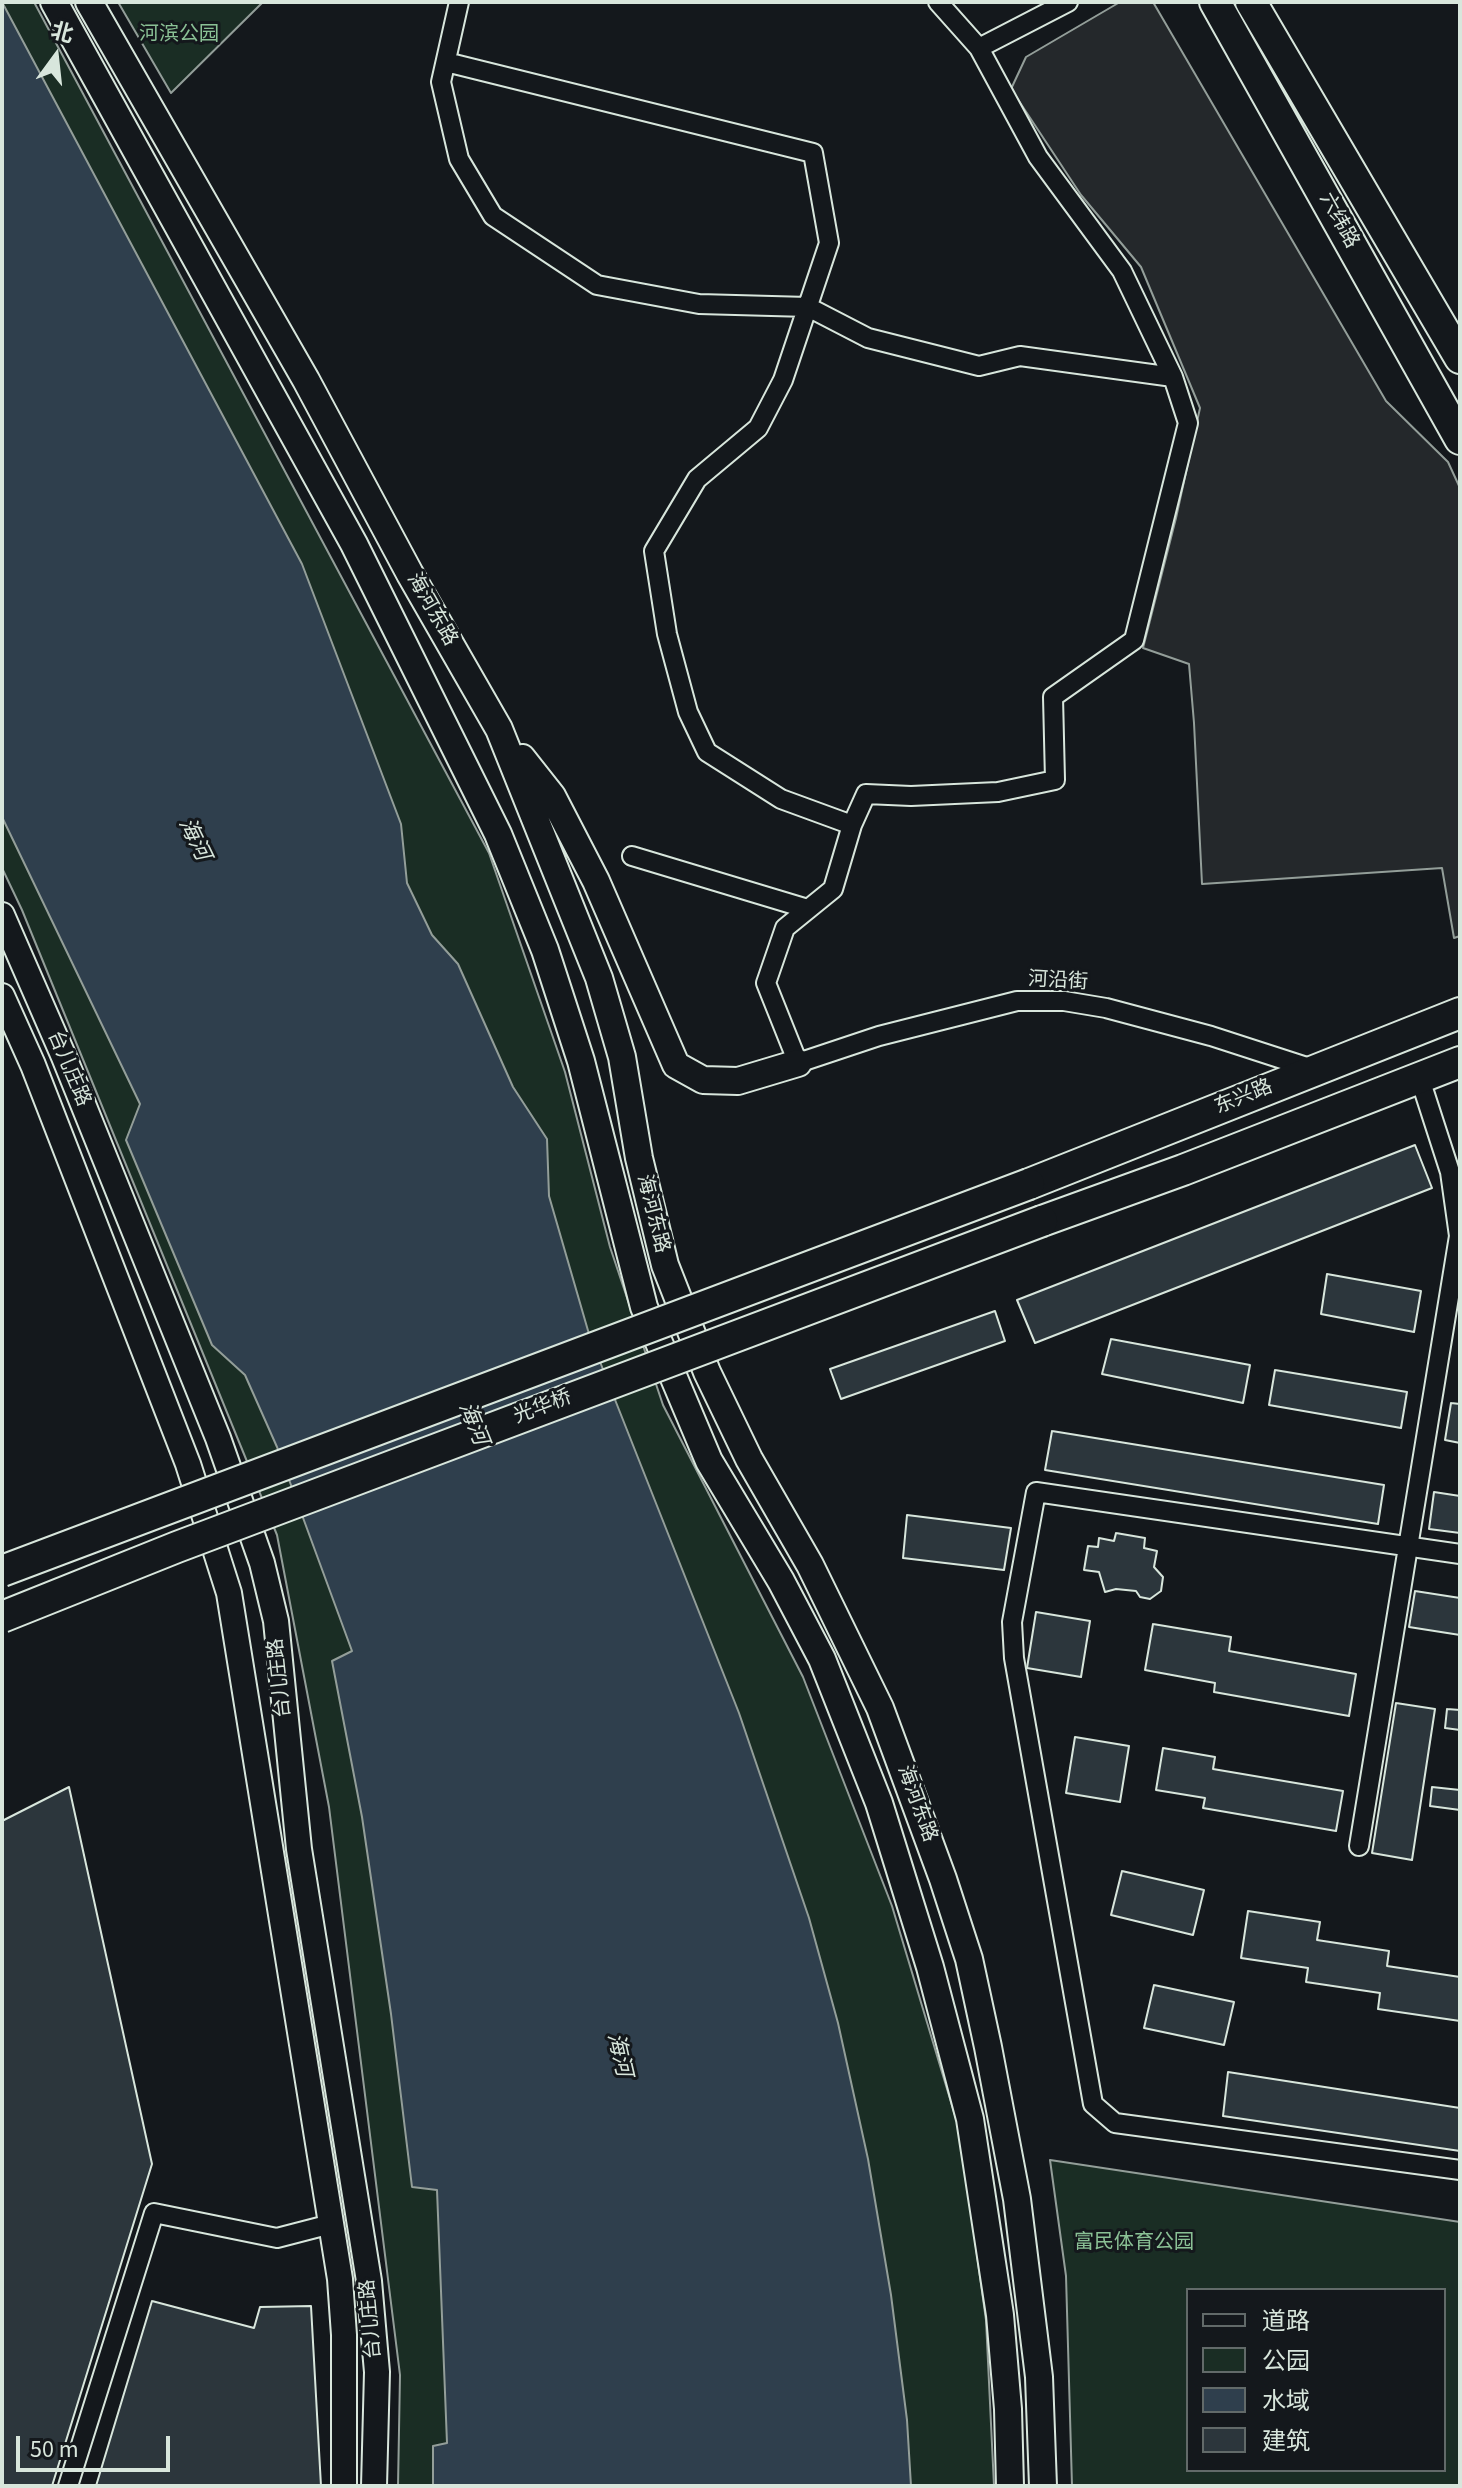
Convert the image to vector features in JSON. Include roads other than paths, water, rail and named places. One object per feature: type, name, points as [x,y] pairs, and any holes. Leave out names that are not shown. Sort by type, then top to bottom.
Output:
[{"type":"main road","name":"海河东路","points":[[54,2],[354,544],[498,834],[545,950],[581,1061],[644,1307],[709,1461],[781,1581],[822,1659],[879,1803],[930,1967],[970,2119],[1000,2315],[1008,2409],[1010,2486]]},
{"type":"main road","name":"海河东路","points":[[89,2],[306,380],[410,574],[499,729],[599,978],[622,1057],[639,1158],[665,1265],[707,1372],[749,1459],[810,1565],[880,1708],[969,1959],[1017,2199],[1039,2377],[1043,2486]]},
{"type":"main road","name":"六纬路","points":[[1215,2],[1460,439]]},
{"type":"main road","name":"六纬路","points":[[1251,2],[1460,358]]},
{"type":"main road","points":[[499,729],[552,796],[596,881],[676,1065],[703,1080],[738,1081],[798,1063]]},
{"type":"main road","name":"东兴路","points":[[1029,1184],[1460,1013]]},
{"type":"main road","points":[[1420,1079],[1460,1062]]},
{"type":"main road","name":"光华桥","points":[[2,1617],[191,1541],[1420,1079]]},
{"type":"main road","name":"光华桥","points":[[2,1571],[1029,1184]]},
{"type":"street","points":[[459,2],[441,82],[459,159],[493,216],[597,285],[699,304],[808,307],[868,338],[979,366],[1020,356],[1173,377]]},
{"type":"street","points":[[798,1063],[766,983],[785,928],[833,889],[852,825],[866,794],[911,796],[998,792],[1055,780],[1053,697],[1134,640],[1188,423],[1173,377],[1122,271],[1038,157],[979,48],[938,2]]},
{"type":"street","points":[[979,48],[1068,2]]},
{"type":"street","points":[[446,62],[813,153],[829,243],[783,380],[758,428],[697,479],[654,551],[667,634],[688,712],[707,752],[781,799],[852,825]]},
{"type":"street","points":[[632,856],[808,909]]},
{"type":"street","name":"台儿庄路","points":[[2,915],[64,1057],[218,1438],[262,1563],[276,1621],[299,1849],[369,2281],[377,2372],[374,2486]]},
{"type":"street","name":"台儿庄路","points":[[2,996],[33,1065],[182,1449],[229,1593],[340,2279],[344,2335],[344,2486]]},
{"type":"street","name":"河沿街","points":[[798,1063],[879,1036],[1017,1001],[1064,1001],[1106,1008],[1211,1036],[1316,1070]]},
{"type":"street","points":[[1359,1846],[1459,1236],[1450,1172],[1420,1079]]},
{"type":"street","points":[[1460,1554],[1036,1492],[1012,1622],[1014,1658],[1093,2104],[1115,2123],[1460,2170]]},
{"type":"street","points":[[68,2486],[154,2213],[277,2238],[331,2224]]},
{"type":"water","name":"海河","points":[[2,2],[302,564],[401,824],[407,883],[432,935],[458,964],[513,1087],[547,1139],[549,1196],[589,1334],[739,1713],[809,1918],[838,2023],[868,2159],[891,2295],[907,2420],[911,2486],[433,2486],[433,2446],[447,2443],[437,2190],[412,2187],[362,1817],[332,1661],[352,1651],[277,1447],[245,1375],[212,1345],[126,1140],[140,1104],[2,817]]},
{"type":"park label","name":"河滨公园","points":[[179,36]]},
{"type":"park label","name":"富民体育公园","points":[[1134,2244]]}]
